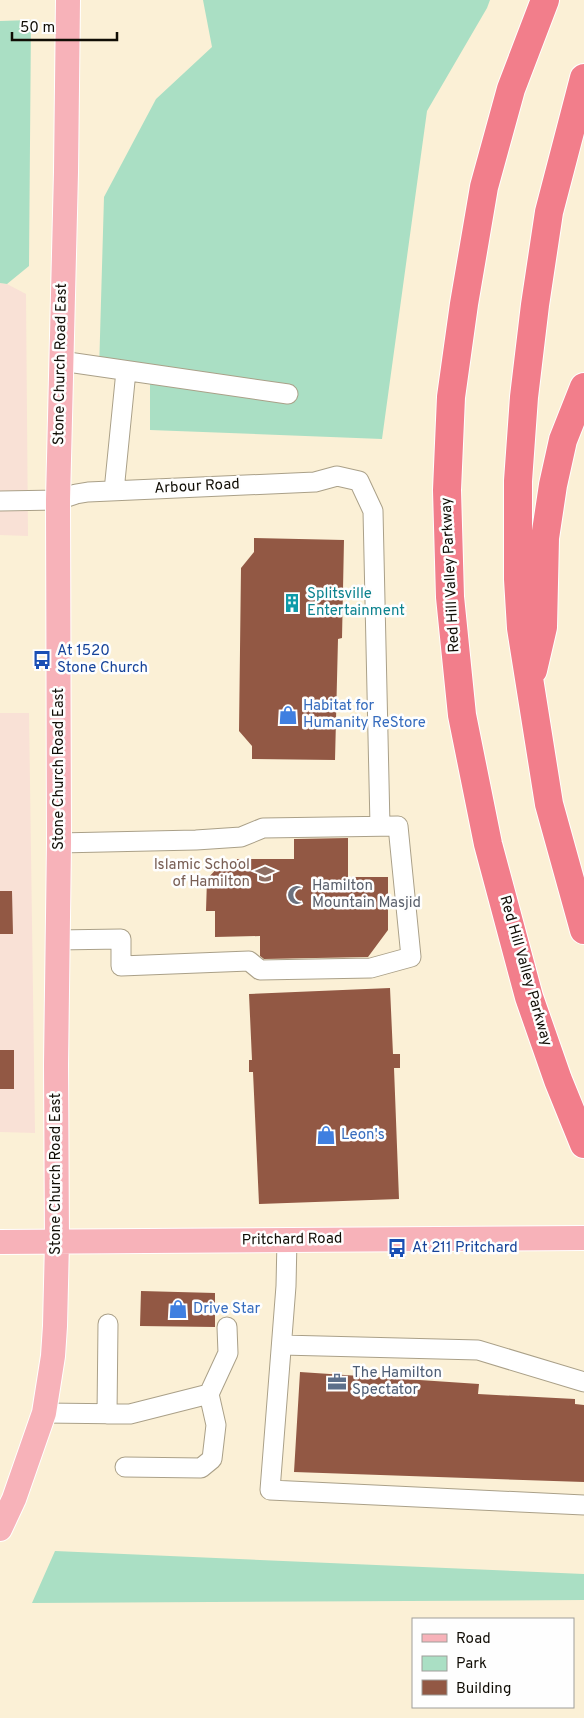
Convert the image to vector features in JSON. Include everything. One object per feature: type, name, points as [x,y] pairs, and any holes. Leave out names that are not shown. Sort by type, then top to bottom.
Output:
[{"type":"highway","points":[[511,90],[512,51],[527,0]]},
{"type":"highway","name":"Red Hill Valley Parkway","points":[[545,0],[511,90],[484,187],[464,304],[451,397],[447,490],[450,597],[462,715],[488,844],[529,997],[558,1080],[584,1144]]},
{"type":"highway","points":[[584,78],[550,212],[535,305],[524,397],[518,481],[518,579],[521,628],[529,683],[548,804],[584,930]]},
{"type":"highway","points":[[529,683],[543,627],[546,538],[553,485],[563,440],[584,387]]},
{"type":"main road","name":"Stone Church Road East","points":[[0,1529],[14,1499],[44,1413],[53,1356],[57,1242],[58,500],[68,0]]},
{"type":"main road","name":"Pritchard Road","points":[[0,1242],[584,1238]]},
{"type":"street","points":[[61,362],[288,394]]},
{"type":"street","points":[[114,491],[126,371]]},
{"type":"street","name":"Arbour Road","points":[[0,501],[58,500],[76,494],[114,491],[315,482],[337,476],[359,482],[373,511],[380,826]]},
{"type":"street","points":[[58,940],[121,940],[121,966],[249,961],[260,970],[371,968],[411,957],[398,826],[263,828],[242,837],[59,843]]},
{"type":"street","points":[[287,1240],[282,1345],[270,1490],[584,1505]]},
{"type":"street","points":[[107,1414],[108,1324]]},
{"type":"street","points":[[125,1467],[201,1468],[212,1459],[216,1425],[209,1394],[228,1354],[227,1327]]},
{"type":"street","points":[[282,1345],[478,1350],[584,1382]]},
{"type":"street","points":[[44,1413],[130,1414],[209,1394]]},
{"type":"shaded area","points":[[0,283],[7,284],[26,294],[28,536],[0,535]]},
{"type":"shaded area","points":[[0,713],[29,713],[35,1133],[0,1132]]},
{"type":"green space","points":[[203,0],[490,0],[427,111],[382,439],[150,430],[150,372],[99,371],[104,197],[156,99],[212,47]]},
{"type":"green space","points":[[31,20],[29,266],[7,284],[0,283],[0,21]]},
{"type":"green space","points":[[55,1551],[584,1574],[584,1600],[32,1603]]},
{"type":"building","name":"Splitsville Entertainment","points":[[254,538],[344,540],[342,638],[338,639],[335,760],[252,759],[252,746],[239,731],[241,568],[254,552]]},
{"type":"building","name":"Hamilton Mountain Masjid","points":[[348,838],[348,877],[388,877],[388,930],[368,957],[264,959],[260,956],[260,936],[215,937],[215,911],[206,911],[207,879],[221,864],[237,864],[237,859],[294,859],[294,839]]},
{"type":"building","points":[[0,891],[12,891],[13,934],[0,934]]},
{"type":"building","name":"Leon's","points":[[390,988],[393,1054],[400,1054],[400,1068],[394,1068],[399,1199],[259,1204],[253,1072],[249,1072],[249,1060],[252,1060],[249,994]]},
{"type":"building","points":[[0,1050],[14,1050],[14,1089],[0,1089]]},
{"type":"building","name":"Drive Star","points":[[141,1291],[215,1293],[215,1327],[140,1326]]},
{"type":"building","points":[[300,1372],[479,1384],[478,1394],[575,1399],[575,1404],[584,1405],[584,1482],[294,1472]]},
{"type":"place","name":"Splitsville Entertainment","points":[[292,603]]},
{"type":"place","name":"At 1520 Stone Church","points":[[42,660]]},
{"type":"place","name":"Habitat for Humanity ReStore","points":[[288,715]]},
{"type":"place","name":"Islamic School of Hamilton","points":[[265,874]]},
{"type":"place","name":"Hamilton Mountain Masjid","points":[[297,895]]},
{"type":"place","name":"Leon's","points":[[326,1135]]},
{"type":"place","name":"At 211 Pritchard","points":[[397,1248]]},
{"type":"place","name":"Drive Star","points":[[178,1309]]},
{"type":"place","name":"The Hamilton Spectator","points":[[337,1382]]}]
